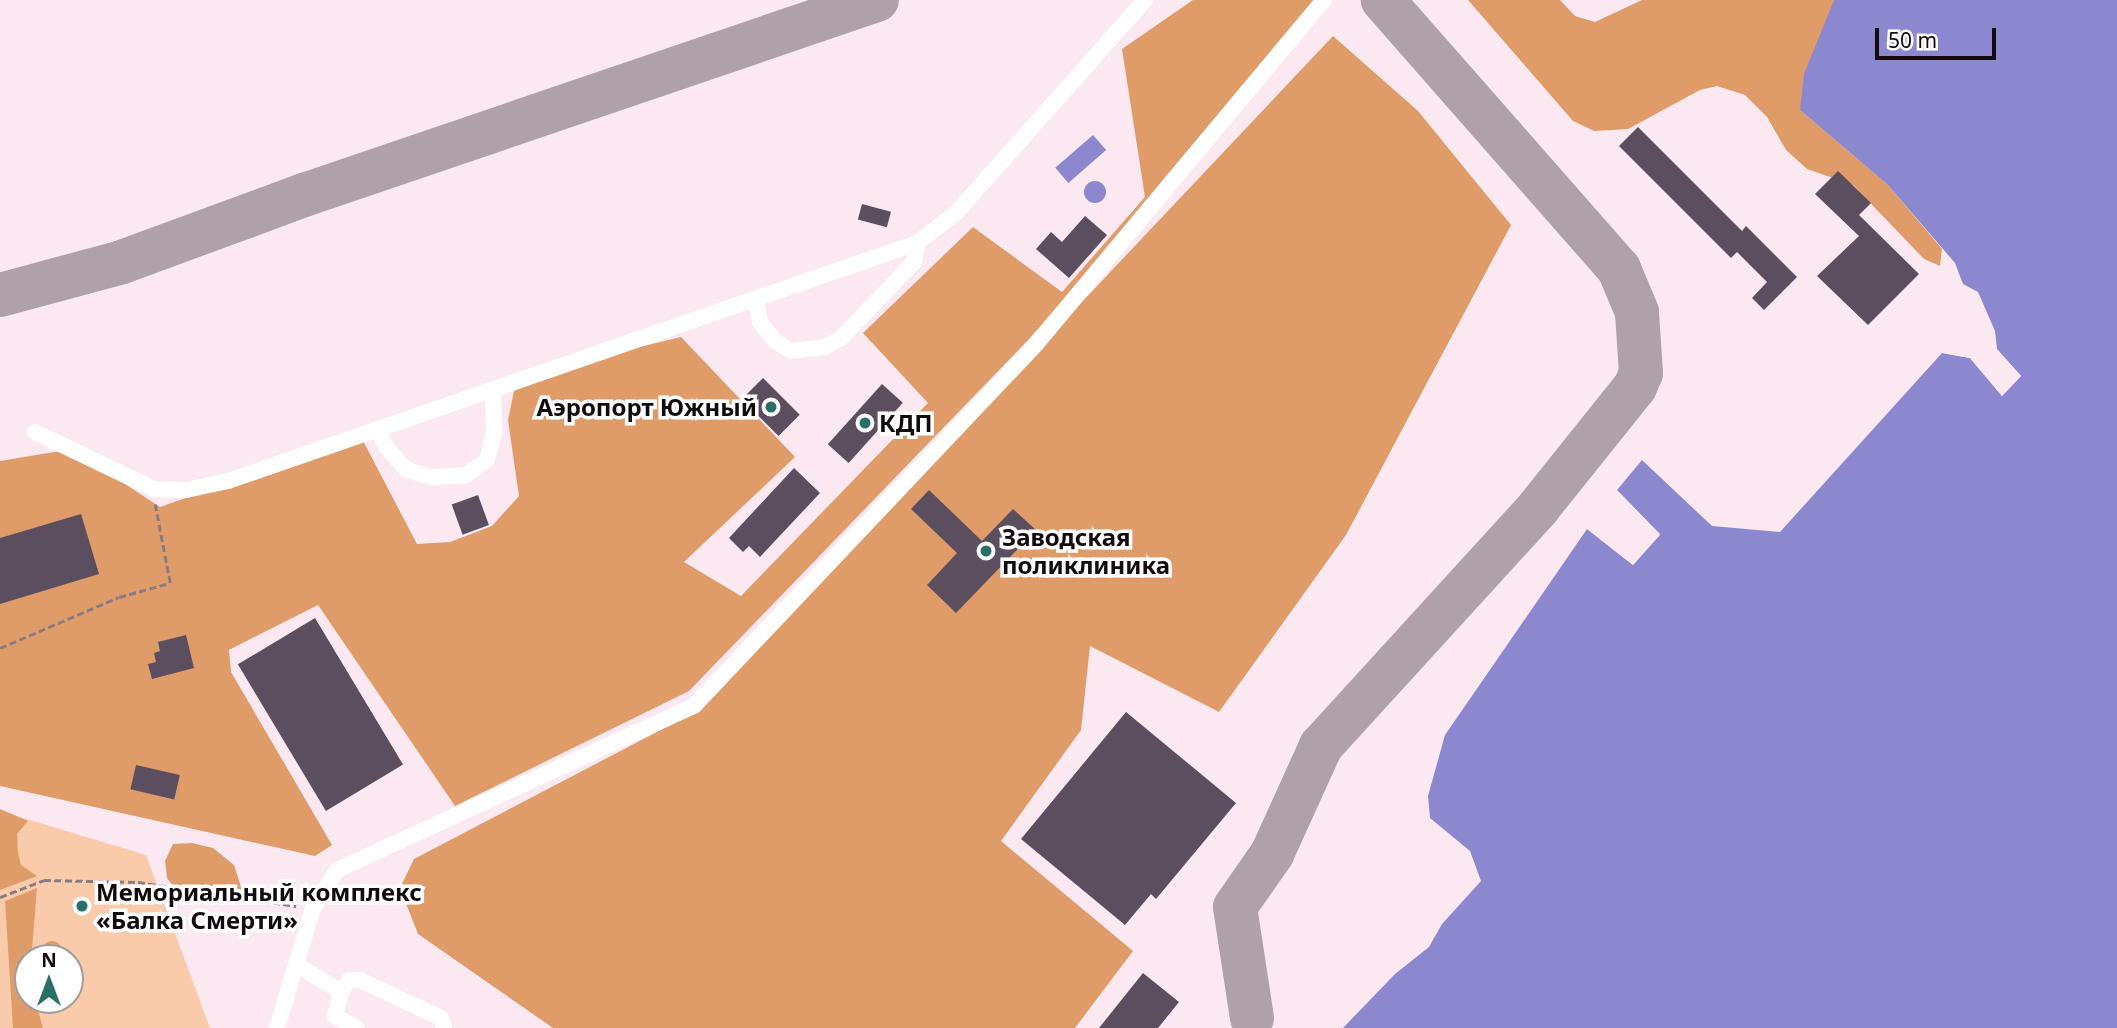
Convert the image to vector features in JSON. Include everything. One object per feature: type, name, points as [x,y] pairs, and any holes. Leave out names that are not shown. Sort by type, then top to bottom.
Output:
[{"type":"lane","points":[[35,432],[154,489],[186,490],[228,481],[917,243],[956,213],[1145,0]]},
{"type":"lane","points":[[277,1028],[313,908],[337,870],[694,706],[1037,343],[1324,0]]},
{"type":"lane","points":[[756,299],[760,323],[775,341],[791,351],[825,347],[841,338],[914,262],[917,243]]},
{"type":"lane","points":[[378,429],[386,447],[407,470],[432,477],[466,475],[487,460],[494,432],[493,389]]},
{"type":"lane","points":[[296,964],[341,992]]},
{"type":"lane","points":[[357,1028],[335,1016],[341,992],[349,980],[360,980],[441,1018],[444,1028]]},
{"type":"path","points":[[0,648],[119,597],[170,583],[154,489]]},
{"type":"path","points":[[0,897],[44,880],[138,882],[313,908]]},
{"type":"shaded area","points":[[1193,0],[1314,0],[1323,8],[1029,339],[689,691],[455,806],[318,605],[229,650],[231,672],[332,845],[315,856],[0,786],[0,461],[72,449],[160,507],[361,437],[417,544],[450,542],[492,526],[519,496],[508,420],[514,391],[545,370],[681,337],[795,457],[684,562],[741,596],[928,403],[863,333],[973,227],[1062,292],[1145,197],[1122,49]]},
{"type":"shaded area","points":[[1468,0],[1560,0],[1575,16],[1595,22],[1642,0],[1834,0],[1800,110],[1888,185],[1942,249],[1940,266],[1924,259],[1853,185],[1807,169],[1786,150],[1767,117],[1745,95],[1717,86],[1700,90],[1628,129],[1594,131],[1573,121]]},
{"type":"shaded area","points":[[1834,0],[2117,0],[2117,1028],[1343,1028],[1395,974],[1429,947],[1442,924],[1481,881],[1470,851],[1430,818],[1428,796],[1445,735],[1587,529],[1633,565],[1660,535],[1617,490],[1642,460],[1712,526],[1780,532],[1942,353],[1970,358],[2002,396],[2021,376],[1997,349],[1995,331],[1978,292],[1963,284],[1955,263],[1888,185],[1800,110],[1804,74]]},
{"type":"shaded area","points":[[1333,36],[1418,111],[1511,225],[1346,535],[1219,712],[1090,646],[1081,730],[1001,841],[1133,951],[1075,1028],[553,1028],[418,934],[400,888],[414,859],[695,712]]},
{"type":"shaded area","points":[[1093,135],[1106,150],[1068,183],[1055,168]]},
{"type":"shaded area","points":[[1091,181],[1099,181],[1106,188],[1106,196],[1099,203],[1091,203],[1084,196],[1084,188]]},
{"type":"shaded area","points":[[0,809],[28,821],[17,834],[18,853],[21,865],[37,876],[0,890]]},
{"type":"shaded area","name":"Мемориальный комплекс «Балка Смерти»","points":[[0,811],[146,855],[210,1028],[0,1028]]},
{"type":"shaded area","points":[[192,843],[213,848],[234,865],[244,896],[234,903],[177,891],[167,878],[165,861],[173,844]]},
{"type":"shaded area","points":[[37,888],[32,944],[14,944],[14,1014],[39,1014],[43,1028],[13,1028],[5,901]]},
{"type":"pier","points":[[1993,345],[2021,376],[2002,396],[1970,358],[1942,353],[1971,355],[2002,391],[2017,376]]},
{"type":"pier","points":[[1617,490],[1660,534],[1633,565],[1587,529],[1632,561],[1656,534]]},
{"type":"building","points":[[1638,127],[1742,231],[1746,226],[1797,277],[1764,310],[1752,298],[1767,282],[1737,252],[1731,258],[1619,146]]},
{"type":"building","points":[[1838,171],[1871,203],[1859,215],[1919,274],[1868,325],[1817,276],[1859,236],[1815,194]]},
{"type":"building","points":[[862,204],[891,212],[887,227],[858,219]]},
{"type":"building","points":[[1085,216],[1107,235],[1069,278],[1036,249],[1051,232],[1062,242]]},
{"type":"building","name":"Аэропорт Южный","points":[[763,378],[800,415],[779,436],[742,399]]},
{"type":"building","name":"КДП","points":[[882,384],[903,403],[849,463],[828,444]]},
{"type":"building","points":[[794,468],[820,493],[760,557],[749,546],[743,552],[729,538]]},
{"type":"building","name":"Заводская поликлиника","points":[[929,490],[982,541],[1013,509],[1036,530],[956,613],[927,585],[957,553],[911,509]]},
{"type":"building","points":[[478,495],[489,525],[463,535],[452,505]]},
{"type":"building","points":[[81,514],[99,574],[0,604],[0,538]]},
{"type":"building","points":[[315,618],[403,765],[326,811],[238,664]]},
{"type":"building","points":[[186,635],[194,668],[152,679],[148,664],[156,662],[154,653],[160,651],[158,642]]},
{"type":"building","points":[[1126,712],[1236,803],[1156,899],[1151,894],[1125,925],[1021,839]]},
{"type":"building","points":[[136,765],[180,775],[174,799],[130,789]]},
{"type":"building","points":[[1143,973],[1179,1002],[1158,1028],[1099,1028]]},
{"type":"taxiway","points":[[0,295],[122,262],[307,194],[877,0]]},
{"type":"taxiway","points":[[1252,1018],[1235,907],[1272,854],[1321,746],[1538,508],[1635,387],[1641,373],[1637,312],[1619,269],[1383,0]]},
{"type":"place","name":"Аэропорт Южный","points":[[771,407]]},
{"type":"place","name":"КДП","points":[[865,423]]},
{"type":"place","name":"Заводская поликлиника","points":[[986,551]]},
{"type":"place","name":"Мемориальный комплекс «Балка Смерти»","points":[[82,906]]}]
